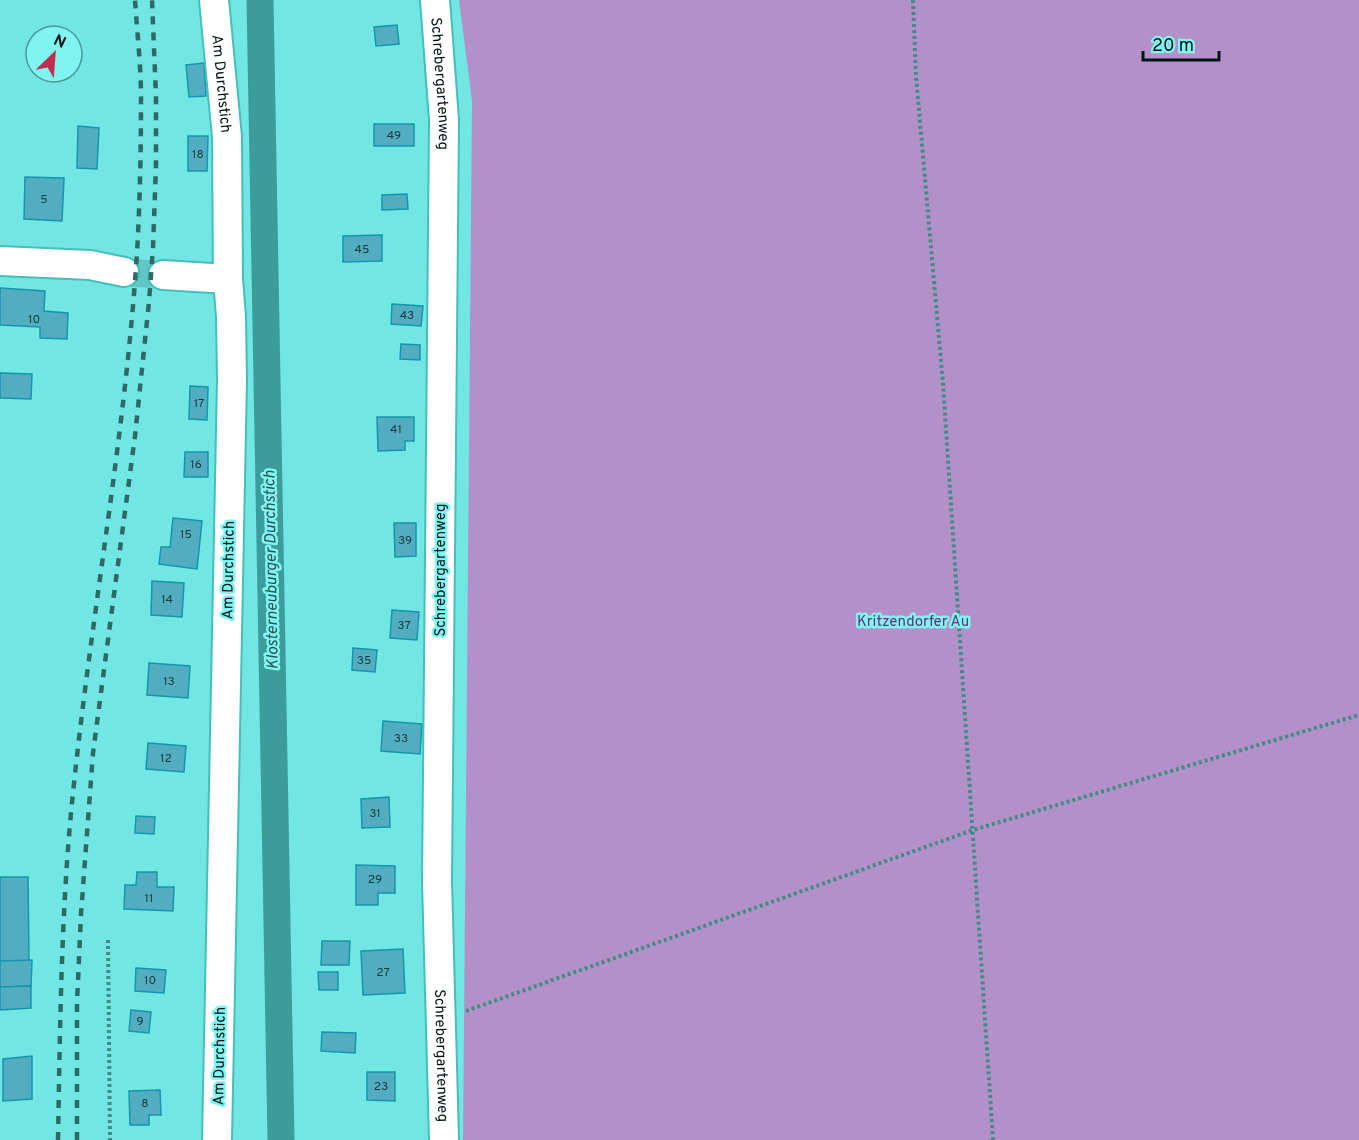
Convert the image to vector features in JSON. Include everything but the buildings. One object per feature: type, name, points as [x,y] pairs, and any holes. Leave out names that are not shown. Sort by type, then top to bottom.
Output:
[{"type":"street","name":"Am Durchstich","points":[[214,0],[227,136],[228,279],[232,379],[217,1140]]},
{"type":"street","name":"Schrebergartenweg","points":[[435,0],[444,120],[437,881],[444,1140]]},
{"type":"street","points":[[0,261],[90,265],[124,272]]},
{"type":"street","points":[[164,275],[228,279]]},
{"type":"path","points":[[914,0],[916,76],[944,395],[993,1140]]},
{"type":"path","points":[[442,1019],[973,830],[1359,715]]},
{"type":"path","points":[[108,940],[110,1140]]},
{"type":"green space","name":"Kritzendorfer Au","points":[[459,0],[1359,0],[1359,1140],[463,1140],[472,101]]},
{"type":"waterway","name":"Klosterneuburger Durchstich","points":[[260,0],[281,1140]]},
{"type":"tunnel","points":[[124,272],[163,275]]},
{"type":"railway","points":[[58,1140],[63,935],[71,813],[87,673],[116,463],[137,253],[141,98],[135,0]]},
{"type":"railway","points":[[77,1140],[77,1003],[93,753],[135,436],[153,248],[156,96],[152,0]]}]
